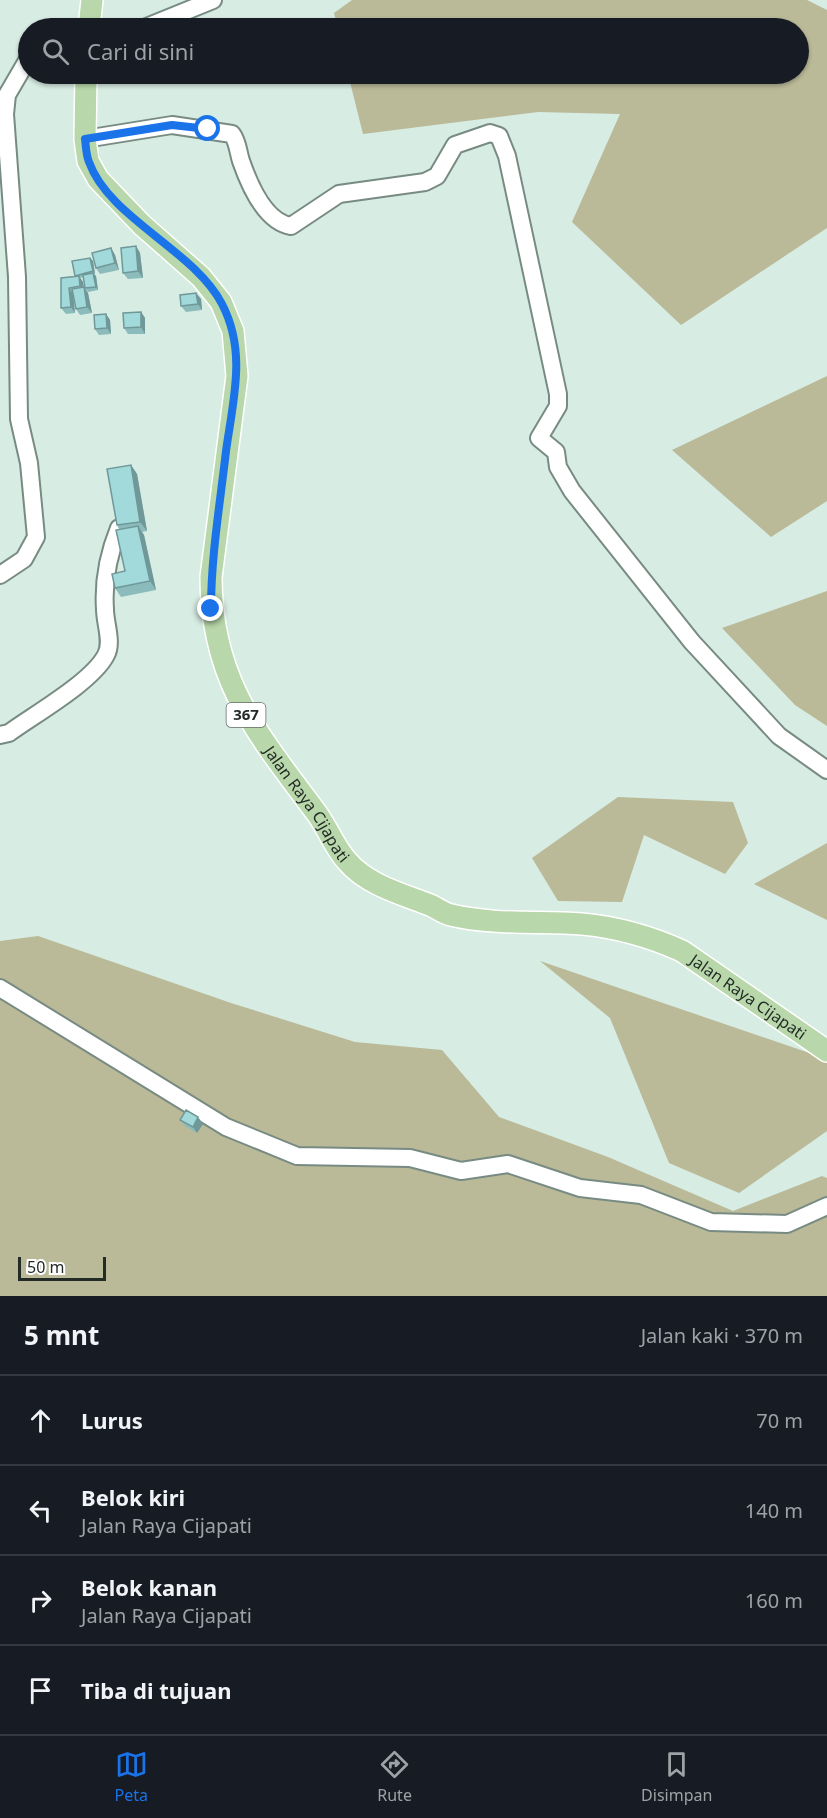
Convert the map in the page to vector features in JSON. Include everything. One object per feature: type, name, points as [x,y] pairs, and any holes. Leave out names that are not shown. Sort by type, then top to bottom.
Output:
[{"type":"main road","points":[[88,18],[91,1]]},
{"type":"main road","name":"Jalan Raya Cijapati","points":[[87,84],[85,139],[88,161],[98,179],[142,225],[201,277],[221,302],[233,331],[237,376],[211,577],[211,609],[218,647],[232,686],[248,718],[285,774],[316,812],[347,861],[372,881],[449,914],[500,922],[584,925],[664,944],[682,951],[827,1051]]},
{"type":"street","points":[[169,18],[213,0]]},
{"type":"street","points":[[0,575],[24,559],[36,537],[29,463],[19,419],[7,204],[5,114],[7,95],[18,76]]},
{"type":"street","points":[[85,139],[172,125],[230,133],[236,140],[248,178],[261,202],[272,217],[282,224],[291,225],[339,194],[425,182],[437,176],[455,145],[490,133],[499,136],[507,156],[558,394],[558,406],[539,438],[556,452],[558,467],[572,491],[692,642],[779,736],[827,770]]},
{"type":"street","points":[[0,735],[9,734],[85,679],[107,654],[109,641],[105,609],[107,556],[119,528]]},
{"type":"street","points":[[0,988],[226,1127],[297,1156],[410,1158],[461,1171],[508,1164],[580,1188],[641,1195],[711,1222],[787,1224],[827,1206]]},
{"type":"green space","points":[[352,0],[807,0],[827,10],[827,228],[681,325],[572,222],[620,114],[538,112],[363,134],[350,84],[809,84],[809,18],[335,18],[334,13]]},
{"type":"green space","points":[[827,376],[827,501],[771,537],[672,450]]},
{"type":"green space","points":[[827,591],[827,726],[795,705],[722,628]]},
{"type":"green space","points":[[618,797],[733,802],[748,843],[725,874],[644,835],[622,902],[558,901],[532,858]]},
{"type":"green space","points":[[827,843],[827,920],[754,884]]},
{"type":"green space","points":[[38,936],[231,1003],[355,1042],[442,1050],[499,1117],[608,1157],[733,1211],[822,1176],[827,1178],[827,1296],[0,1296],[0,941]]},
{"type":"green space","points":[[540,961],[827,1059],[827,1131],[739,1193],[669,1163],[610,1018]]},
{"type":"building","points":[[136,246],[138,271],[123,273],[121,248]]},
{"type":"building","points":[[111,248],[115,263],[96,268],[92,253]]},
{"type":"building","points":[[90,258],[93,271],[75,276],[72,261]]},
{"type":"building","points":[[93,273],[96,287],[85,288],[83,275]]},
{"type":"building","points":[[79,276],[80,286],[69,288],[71,307],[61,308],[61,278]]},
{"type":"building","points":[[84,287],[87,307],[76,309],[72,289]]},
{"type":"building","points":[[196,293],[198,304],[181,306],[180,295]]},
{"type":"building","points":[[141,312],[141,327],[124,328],[123,313]]},
{"type":"building","points":[[106,314],[107,328],[95,329],[94,315]]},
{"type":"building","points":[[131,465],[140,522],[117,525],[107,469]]},
{"type":"building","points":[[138,526],[150,581],[115,588],[112,574],[125,571],[116,530]]},
{"type":"building","points":[[186,1110],[198,1117],[193,1127],[180,1120]]},
{"type":"route","points":[[208,129],[172,125],[85,139],[88,161],[98,179],[142,225],[201,277],[221,302],[233,331],[238,364],[213,555],[211,609]]}]
